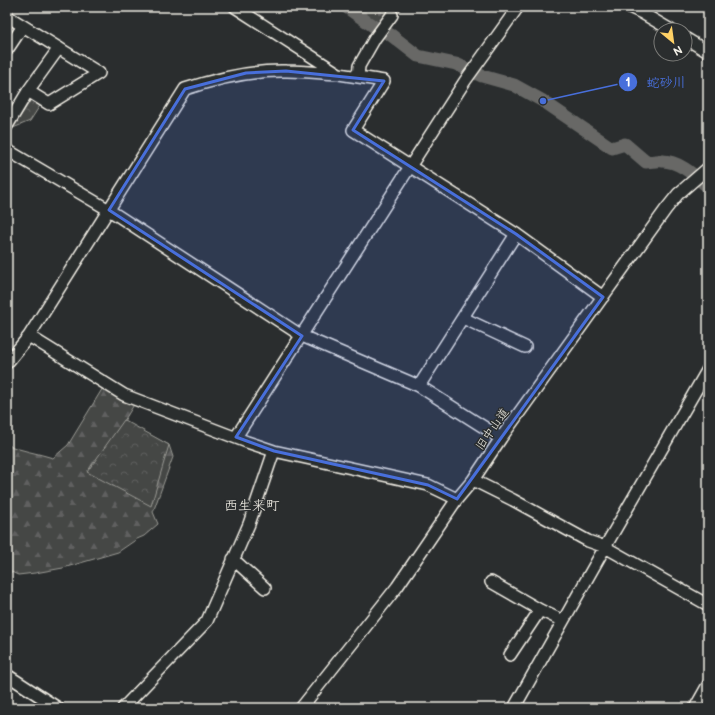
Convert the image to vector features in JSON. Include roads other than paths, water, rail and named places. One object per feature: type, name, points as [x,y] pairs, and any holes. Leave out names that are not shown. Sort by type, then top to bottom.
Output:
[{"type":"street","points":[[235,7],[339,74]]},
{"type":"street","points":[[236,437],[468,76],[518,7]]},
{"type":"street","points":[[629,7],[658,22]]},
{"type":"street","points":[[358,77],[359,66],[375,38],[392,15]]},
{"type":"street","points":[[7,16],[99,73],[49,104],[28,91]]},
{"type":"street","points":[[7,50],[23,26]]},
{"type":"street","points":[[693,43],[708,52]]},
{"type":"street","points":[[7,126],[28,91],[59,48]]},
{"type":"street","points":[[7,362],[29,336],[185,89],[212,80],[246,73],[286,71],[339,74],[384,80],[353,130],[516,234],[603,297]]},
{"type":"street","points":[[7,150],[109,210],[302,336],[419,386],[501,438]]},
{"type":"street","name":"旧中山道","points":[[301,708],[397,587],[501,438],[666,209],[678,194],[708,168]]},
{"type":"street","points":[[419,386],[516,234]]},
{"type":"street","points":[[462,318],[525,347]]},
{"type":"street","points":[[29,336],[124,395],[274,451],[428,485],[457,500]]},
{"type":"street","points":[[514,708],[708,369]]},
{"type":"street","points":[[123,708],[207,621],[249,524],[274,451]]},
{"type":"street","points":[[473,480],[588,541],[605,547],[708,605]]},
{"type":"street","points":[[233,559],[265,588]]},
{"type":"street","points":[[491,582],[540,610],[563,621]]},
{"type":"street","points":[[510,655],[540,610]]},
{"type":"street","points":[[7,675],[58,708]]},
{"type":"street","points":[[695,708],[708,685]]},
{"type":"waterway","points":[[346,7],[373,26],[391,35],[418,56],[456,64],[482,76],[514,85],[543,101],[612,148],[625,144],[646,162],[669,162],[681,166],[708,187]]},
{"type":"place","name":"蛇砂川","points":[[543,101]]},
{"type":"district","name":"西生来町","points":[[252,505]]}]
